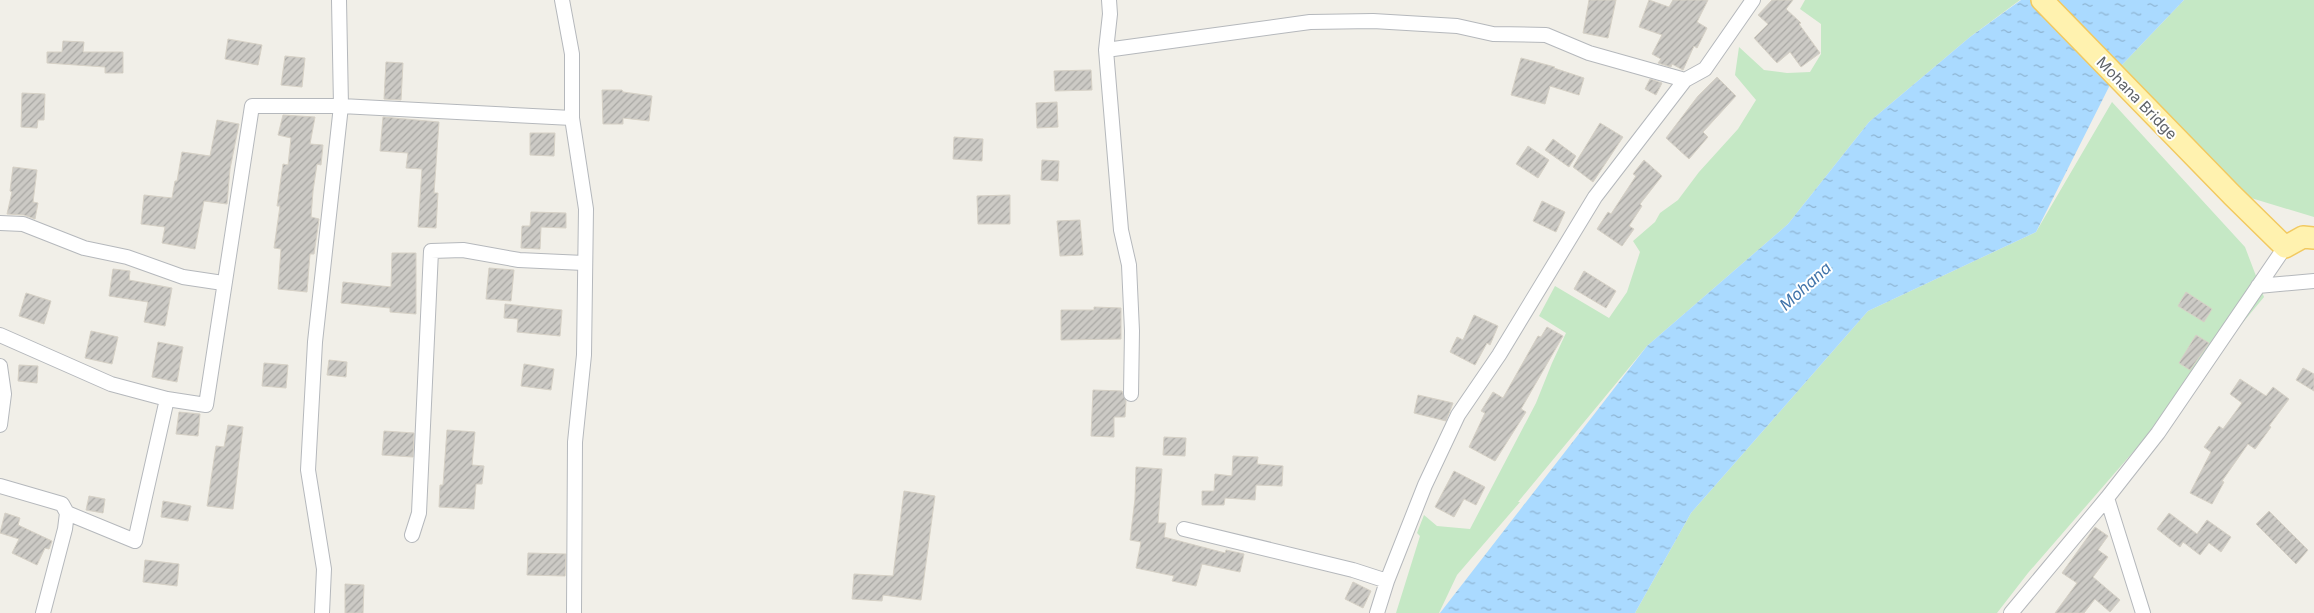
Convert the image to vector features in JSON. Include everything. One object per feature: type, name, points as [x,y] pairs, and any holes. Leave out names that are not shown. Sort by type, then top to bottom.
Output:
[{"type":"main road","name":"Mohana Bridge","points":[[2042,0],[2232,196],[2285,247]]},
{"type":"main road","points":[[2285,247],[2303,237],[2314,238]]},
{"type":"street","points":[[322,613],[324,569],[308,470],[315,342],[341,106],[339,0]]},
{"type":"street","points":[[562,0],[572,54],[572,118],[586,209],[584,355],[574,442],[574,613]]},
{"type":"street","points":[[1109,0],[1110,14],[1106,50],[1121,230],[1129,266],[1132,331],[1131,394]]},
{"type":"street","points":[[1377,613],[1387,581],[1425,486],[1458,416],[1498,355],[1595,197],[1685,80],[1705,69],[1753,0]]},
{"type":"street","points":[[1106,50],[1310,22],[1373,21],[1407,25],[1457,26],[1493,34],[1546,35],[1589,53],[1685,80]]},
{"type":"street","points":[[0,335],[111,384],[167,399],[206,405],[223,283],[252,106],[341,106],[572,118]]},
{"type":"street","points":[[0,223],[23,224],[84,248],[127,257],[183,277],[223,283]]},
{"type":"street","points":[[2011,613],[2107,498],[2158,433],[2285,247]]},
{"type":"street","points":[[412,535],[419,513],[431,250],[463,250],[519,260],[584,263]]},
{"type":"street","points":[[2258,286],[2314,281]]},
{"type":"street","points":[[0,366],[4,394],[0,425]]},
{"type":"street","points":[[67,513],[135,541],[167,399]]},
{"type":"street","points":[[0,486],[62,504],[67,513],[65,529],[43,613]]},
{"type":"street","points":[[2107,498],[2142,613]]},
{"type":"street","points":[[1184,529],[1354,570],[1387,581]]},
{"type":"green space","points":[[1805,0],[2020,0],[1970,37],[1869,122],[1788,224],[1647,346],[1518,502],[1520,502],[1457,575],[1439,613],[1396,613],[1420,536],[1417,533],[1424,515],[1437,526],[1470,529],[1536,403],[1566,333],[1539,316],[1555,286],[1609,318],[1627,292],[1640,252],[1633,241],[1655,222],[1660,213],[1678,200],[1699,172],[1738,129],[1756,100],[1735,75],[1739,47],[1764,70],[1787,73],[1810,72],[1821,54],[1821,24],[1800,9]]},
{"type":"green space","points":[[2184,0],[2314,0],[2314,217],[2251,198],[2118,69]]},
{"type":"green space","points":[[2112,102],[2245,247],[2264,297],[2186,391],[2028,573],[1997,613],[1635,613],[1691,513],[1868,311],[2036,232]]},
{"type":"water","name":"Mohana","points":[[2021,0],[2184,0],[2118,69],[2036,232],[1868,311],[1691,513],[1635,613],[1440,613],[1647,346],[1788,224],[1869,122],[1970,37]]},
{"type":"building","points":[[1589,0],[1616,0],[1608,38],[1583,33]]},
{"type":"building","points":[[1649,0],[1669,7],[1673,0],[1708,0],[1697,22],[1707,28],[1697,48],[1694,46],[1683,70],[1672,64],[1671,67],[1658,63],[1661,59],[1652,54],[1662,35],[1639,27]]},
{"type":"building","points":[[1772,0],[1793,0],[1786,9],[1801,23],[1799,24],[1820,53],[1801,67],[1790,52],[1777,63],[1754,38],[1768,24],[1758,15]]},
{"type":"building","points":[[228,39],[262,45],[258,65],[225,59]]},
{"type":"building","points":[[63,41],[84,42],[83,52],[123,52],[123,73],[105,73],[105,67],[47,63],[47,52],[62,52]]},
{"type":"building","points":[[285,56],[305,58],[302,87],[281,85]]},
{"type":"building","points":[[1521,58],[1555,67],[1584,78],[1579,95],[1550,86],[1545,104],[1511,95]]},
{"type":"building","points":[[386,62],[403,63],[401,100],[384,99]]},
{"type":"building","points":[[1091,70],[1092,90],[1055,91],[1054,71]]},
{"type":"building","points":[[1717,77],[1736,96],[1703,132],[1708,137],[1689,159],[1666,138],[1698,96]]},
{"type":"building","points":[[1650,79],[1662,83],[1656,95],[1645,89]]},
{"type":"building","points":[[602,90],[622,90],[623,92],[652,96],[649,121],[623,118],[623,124],[603,124]]},
{"type":"building","points":[[22,93],[45,94],[44,120],[38,120],[37,128],[21,127]]},
{"type":"building","points":[[1057,102],[1058,127],[1037,128],[1036,103]]},
{"type":"building","points":[[283,115],[315,117],[310,144],[323,145],[321,165],[317,164],[313,191],[311,217],[319,219],[314,254],[310,254],[307,292],[278,289],[281,249],[274,248],[280,206],[277,206],[283,164],[288,165],[291,138],[278,135]]},
{"type":"building","points":[[383,117],[439,122],[434,193],[438,193],[436,228],[418,227],[422,169],[406,168],[408,153],[380,151]]},
{"type":"building","points":[[217,120],[239,124],[230,169],[227,204],[204,201],[195,249],[162,243],[165,227],[141,224],[144,195],[172,198],[182,152],[210,156]]},
{"type":"building","points":[[1600,123],[1623,137],[1593,182],[1573,167]]},
{"type":"building","points":[[530,133],[555,133],[554,156],[530,155]]},
{"type":"building","points":[[954,137],[983,139],[982,161],[953,159]]},
{"type":"building","points":[[1553,139],[1576,156],[1569,167],[1545,150]]},
{"type":"building","points":[[1528,146],[1549,160],[1538,178],[1516,164]]},
{"type":"building","points":[[1042,160],[1059,161],[1058,181],[1041,180]]},
{"type":"building","points":[[1644,160],[1662,176],[1640,204],[1642,206],[1629,226],[1634,229],[1622,246],[1597,229],[1608,212],[1611,214],[1636,176],[1633,174]]},
{"type":"building","points":[[13,167],[37,170],[33,202],[38,203],[35,219],[24,215],[7,214],[12,192],[10,191]]},
{"type":"building","points":[[1010,195],[1010,224],[978,224],[977,196]]},
{"type":"building","points":[[1542,201],[1565,212],[1556,232],[1533,221]]},
{"type":"building","points":[[531,212],[566,213],[566,228],[541,227],[540,249],[521,248],[522,226],[530,226]]},
{"type":"building","points":[[1080,220],[1083,255],[1060,256],[1057,221]]},
{"type":"building","points":[[392,253],[416,253],[416,314],[390,312],[390,308],[341,303],[343,282],[391,287]]},
{"type":"building","points":[[489,268],[514,270],[511,301],[486,299]]},
{"type":"building","points":[[113,269],[130,271],[129,280],[172,288],[165,326],[144,322],[148,302],[109,296]]},
{"type":"building","points":[[1584,271],[1616,291],[1606,308],[1574,289]]},
{"type":"building","points":[[2186,292],[2212,309],[2204,322],[2178,306]]},
{"type":"building","points":[[26,293],[51,301],[44,324],[19,316]]},
{"type":"building","points":[[505,304],[562,310],[560,336],[517,332],[518,319],[504,318]]},
{"type":"building","points":[[1094,307],[1121,308],[1121,339],[1061,340],[1061,310],[1094,310]]},
{"type":"building","points":[[1474,315],[1498,326],[1490,345],[1487,343],[1475,365],[1450,352],[1457,337],[1463,340]]},
{"type":"building","points":[[1547,327],[1563,336],[1521,409],[1526,412],[1495,461],[1469,447],[1485,413],[1481,411],[1493,392],[1503,398],[1538,336],[1541,337]]},
{"type":"building","points":[[91,331],[118,337],[112,364],[85,358]]},
{"type":"building","points":[[2196,335],[2209,343],[2190,370],[2179,363]]},
{"type":"building","points":[[158,342],[183,347],[177,382],[152,377]]},
{"type":"building","points":[[329,360],[347,362],[346,377],[327,375]]},
{"type":"building","points":[[264,363],[288,365],[286,388],[262,386]]},
{"type":"building","points":[[524,364],[554,369],[551,390],[521,386]]},
{"type":"building","points":[[19,365],[38,366],[37,383],[18,381]]},
{"type":"building","points":[[2303,368],[2314,374],[2314,391],[2296,380]]},
{"type":"building","points":[[2240,379],[2266,396],[2273,387],[2289,399],[2255,449],[2248,444],[2222,481],[2224,482],[2212,504],[2190,493],[2211,452],[2204,447],[2219,426],[2223,429],[2242,403],[2230,394]]},
{"type":"building","points":[[1093,390],[1122,391],[1126,401],[1125,417],[1114,417],[1114,437],[1091,436]]},
{"type":"building","points":[[1418,395],[1453,403],[1446,421],[1414,413]]},
{"type":"building","points":[[179,412],[200,414],[198,436],[176,434]]},
{"type":"building","points":[[228,425],[243,427],[233,509],[207,506],[216,446],[224,447]]},
{"type":"building","points":[[447,430],[475,432],[472,465],[484,466],[482,484],[476,484],[474,509],[439,507],[440,485],[443,485]]},
{"type":"building","points":[[384,431],[414,433],[413,457],[382,455]]},
{"type":"building","points":[[1164,437],[1186,438],[1185,456],[1163,455]]},
{"type":"building","points":[[1233,456],[1258,457],[1257,464],[1283,466],[1282,486],[1256,485],[1255,500],[1225,498],[1224,505],[1202,505],[1202,491],[1214,491],[1215,474],[1232,476]]},
{"type":"building","points":[[1136,467],[1162,469],[1158,523],[1166,523],[1164,537],[1225,553],[1226,550],[1244,554],[1240,572],[1202,564],[1196,586],[1172,581],[1174,576],[1136,568],[1141,542],[1130,540],[1135,499]]},
{"type":"building","points":[[1454,471],[1485,487],[1476,505],[1464,499],[1454,517],[1435,507]]},
{"type":"building","points":[[904,491],[935,496],[921,600],[883,595],[882,601],[852,599],[854,574],[893,576]]},
{"type":"building","points":[[89,496],[105,499],[103,513],[86,510]]},
{"type":"building","points":[[163,501],[191,506],[188,521],[161,517]]},
{"type":"building","points":[[2269,511],[2308,550],[2296,564],[2256,524]]},
{"type":"building","points":[[5,513],[20,518],[18,525],[52,541],[49,549],[45,548],[37,565],[12,553],[19,539],[0,533]]},
{"type":"building","points":[[2169,513],[2197,534],[2207,520],[2231,537],[2221,552],[2209,543],[2200,555],[2183,542],[2180,547],[2157,529]]},
{"type":"building","points":[[2095,527],[2108,536],[2098,550],[2108,557],[2093,577],[2120,600],[2110,612],[2095,599],[2084,613],[2055,613],[2077,583],[2062,573]]},
{"type":"building","points":[[528,553],[566,554],[565,576],[527,575]]},
{"type":"building","points":[[145,560],[179,564],[177,586],[143,582]]},
{"type":"building","points":[[1353,582],[1371,591],[1363,608],[1345,599]]},
{"type":"building","points":[[345,584],[364,585],[363,613],[345,613]]}]
